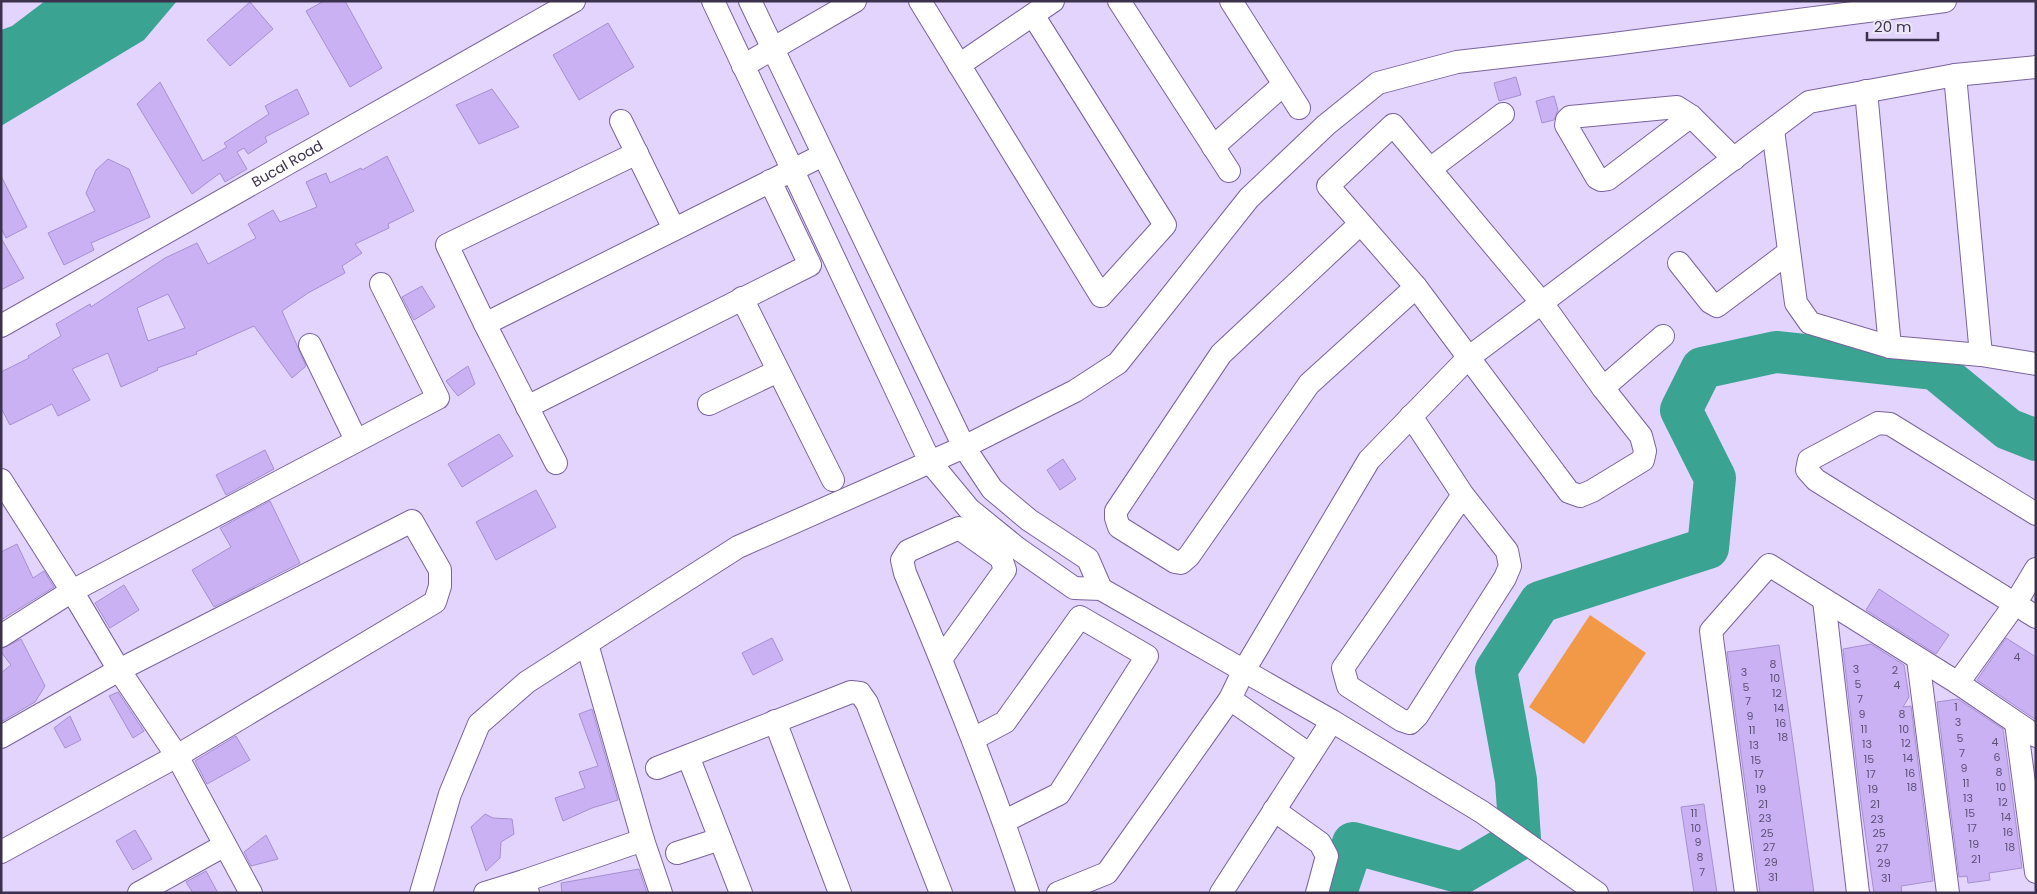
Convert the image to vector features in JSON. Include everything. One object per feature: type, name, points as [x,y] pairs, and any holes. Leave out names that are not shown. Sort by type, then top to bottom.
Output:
[{"type":"street","name":"Bucal Road","points":[[1,326],[574,1]]},
{"type":"street","points":[[713,1],[930,462],[969,509],[1017,548],[1074,588],[1101,589],[1243,672],[1332,721],[1482,812],[1597,893]]},
{"type":"street","points":[[750,1],[964,447],[992,489],[1029,520],[1088,559],[1101,589]]},
{"type":"street","points":[[743,66],[855,1]]},
{"type":"street","points":[[920,1],[1101,296],[1165,225],[1033,15]]},
{"type":"street","points":[[959,65],[1053,1]]},
{"type":"street","points":[[1119,1],[1230,172]]},
{"type":"street","points":[[1231,1],[1298,108]]},
{"type":"street","points":[[421,893],[450,794],[479,724],[527,682],[738,547],[964,447],[1076,391],[1118,363],[1249,198],[1326,124],[1378,83],[1458,62],[1606,45],[1945,1]]},
{"type":"street","points":[[1058,893],[1107,873],[1230,699],[1243,672],[1368,460],[1468,358],[1809,102],[1955,75],[2036,67]]},
{"type":"street","points":[[1955,75],[1981,355]]},
{"type":"street","points":[[1213,147],[1283,85]]},
{"type":"street","points":[[1866,91],[1890,347]]},
{"type":"street","points":[[1692,116],[1608,179],[1601,180],[1596,178],[1566,125],[1570,117],[1677,107],[1692,116],[1734,159]]},
{"type":"street","points":[[1430,170],[1503,114]]},
{"type":"street","points":[[621,121],[674,229]]},
{"type":"street","points":[[1393,124],[1542,303],[1603,388],[1641,436],[1645,451],[1643,460],[1592,492],[1580,496],[1570,492],[1416,288],[1360,224],[1328,186],[1393,124]]},
{"type":"street","points":[[1773,130],[1796,303],[1810,324],[1890,347],[1981,355],[2036,364]]},
{"type":"street","points":[[556,463],[485,324],[447,244],[637,152]]},
{"type":"street","points":[[485,324],[824,155]]},
{"type":"street","points":[[527,407],[810,265],[770,181]]},
{"type":"street","points":[[1360,224],[1221,354],[1116,511],[1119,527],[1175,562],[1182,563],[1189,556],[1309,384],[1416,288]]},
{"type":"street","points":[[1679,263],[1710,302],[1717,306],[1789,252]]},
{"type":"street","points":[[1,636],[72,591],[438,398],[381,284]]},
{"type":"street","points":[[742,298],[833,480]]},
{"type":"street","points":[[1603,388],[1663,336]]},
{"type":"street","points":[[310,345],[356,440]]},
{"type":"street","points":[[709,404],[778,371]]},
{"type":"street","points":[[1411,416],[1462,495],[1507,551],[1510,566],[1484,611],[1417,716],[1410,723],[1400,720],[1348,686],[1343,668],[1462,495]]},
{"type":"street","points":[[2036,514],[1890,424],[1878,423],[1809,460],[1807,470],[1816,480],[2036,617]]},
{"type":"street","points":[[1,480],[72,591],[119,670],[177,756],[251,893]]},
{"type":"street","points":[[1,737],[119,670],[412,521],[440,570],[440,586],[435,602],[177,756],[1,852]]},
{"type":"street","points":[[941,659],[1004,570],[1001,558],[959,528],[908,551],[902,560],[905,573],[1005,821],[1028,893]]},
{"type":"street","points":[[1746,893],[1712,631],[1769,565],[1958,683],[2036,736]]},
{"type":"street","points":[[1958,683],[2015,604],[2036,569]]},
{"type":"street","points":[[1824,600],[1858,893]]},
{"type":"street","points":[[973,739],[1005,722],[1080,618],[1147,656]]},
{"type":"street","points":[[1005,821],[1059,794],[1147,656],[1173,630]]},
{"type":"street","points":[[587,644],[660,893]]},
{"type":"street","points":[[1918,659],[1948,893]]},
{"type":"street","points":[[657,768],[851,692],[860,693],[867,703],[941,893]]},
{"type":"street","points":[[1230,699],[1310,755]]},
{"type":"street","points":[[775,721],[840,893]]},
{"type":"street","points":[[1221,893],[1332,721]]},
{"type":"street","points":[[2016,723],[2036,872]]},
{"type":"street","points":[[688,756],[740,893]]},
{"type":"street","points":[[1274,810],[1320,843],[1328,856],[1317,893]]},
{"type":"street","points":[[678,854],[720,839]]},
{"type":"street","points":[[485,893],[526,887],[644,840]]},
{"type":"street","points":[[138,893],[225,845]]},
{"type":"shaded area","points":[[45,1],[177,1],[144,40],[1,126],[1,30],[12,26]]},
{"type":"shaded area","points":[[1590,615],[1646,653],[1584,744],[1529,707]]},
{"type":"building","points":[[324,1],[345,1],[382,68],[350,87],[306,11]]},
{"type":"building","points":[[250,2],[273,29],[230,66],[207,40]]},
{"type":"building","points":[[608,23],[634,67],[579,100],[553,55]]},
{"type":"building","points":[[1516,77],[1521,95],[1499,101],[1494,83]]},
{"type":"building","points":[[160,82],[203,161],[227,147],[224,143],[269,114],[265,106],[297,89],[309,114],[265,137],[267,142],[248,154],[244,148],[237,152],[247,169],[225,182],[220,173],[192,194],[137,104]]},
{"type":"building","points":[[492,89],[519,127],[479,144],[456,105]]},
{"type":"building","points":[[1554,96],[1558,110],[1554,120],[1542,123],[1536,101]]},
{"type":"building","points":[[387,156],[414,211],[388,224],[389,228],[355,244],[362,253],[342,266],[345,273],[308,293],[282,311],[306,366],[292,378],[254,326],[196,352],[197,354],[157,368],[158,370],[121,387],[108,353],[72,369],[90,400],[58,416],[52,404],[10,425],[1,408],[1,372],[29,358],[28,356],[61,336],[56,324],[90,304],[91,307],[165,258],[197,243],[208,264],[256,238],[248,224],[273,210],[280,222],[317,207],[306,182],[326,173],[330,183],[361,168],[362,170]],"holes":[[[168,294],[185,328],[148,341],[137,308]]]},
{"type":"building","points":[[108,159],[129,169],[150,217],[91,243],[94,250],[64,265],[48,233],[95,211],[86,193],[96,170]]},
{"type":"building","points":[[1,176],[27,227],[6,238],[1,228]]},
{"type":"building","points":[[1,238],[24,278],[1,290]]},
{"type":"building","points":[[422,286],[435,307],[414,320],[402,297]]},
{"type":"building","points":[[468,366],[475,384],[458,396],[446,381]]},
{"type":"building","points":[[499,434],[513,456],[462,487],[448,464]]},
{"type":"building","points":[[265,450],[274,469],[226,495],[216,475]]},
{"type":"building","points":[[1063,459],[1076,479],[1060,490],[1047,470]]},
{"type":"building","points":[[536,490],[556,527],[496,560],[476,522]]},
{"type":"building","points":[[270,501],[300,563],[214,607],[192,570],[231,547],[220,528]]},
{"type":"building","points":[[17,544],[33,578],[44,571],[54,587],[1,620],[1,552]]},
{"type":"building","points":[[124,585],[139,610],[110,628],[95,603]]},
{"type":"building","points":[[1879,589],[1949,635],[1936,654],[1866,610]]},
{"type":"building","points":[[772,638],[783,660],[753,675],[742,653]]},
{"type":"building","points":[[2006,638],[2036,657],[2036,720],[1977,680]]},
{"type":"building","points":[[21,639],[45,686],[35,702],[1,722],[1,673],[11,665],[1,652],[1,649]]},
{"type":"building","points":[[1871,644],[1904,665],[1909,697],[1903,707],[1911,706],[1933,881],[1901,886],[1902,893],[1874,893],[1861,803],[1843,649]]},
{"type":"building","points":[[1779,645],[1814,893],[1760,893],[1727,652]]},
{"type":"building","points":[[118,692],[144,731],[133,738],[109,696]]},
{"type":"building","points":[[1958,699],[2003,729],[2022,868],[1989,873],[1990,880],[1968,883],[1967,876],[1959,877],[1937,702]]},
{"type":"building","points":[[592,709],[618,800],[592,808],[563,821],[555,798],[585,788],[579,772],[598,766],[579,714]]},
{"type":"building","points":[[70,716],[81,740],[65,748],[54,728]]},
{"type":"building","points":[[236,736],[250,760],[207,784],[195,761]]},
{"type":"building","points":[[1704,804],[1717,893],[1694,893],[1681,807]]},
{"type":"building","points":[[485,814],[493,818],[512,819],[514,834],[501,842],[500,858],[486,871],[471,827]]},
{"type":"building","points":[[135,830],[152,859],[133,870],[116,841]]},
{"type":"building","points":[[266,835],[278,859],[251,866],[244,852]]},
{"type":"building","points":[[639,869],[647,893],[562,893],[561,883]]},
{"type":"building","points":[[206,871],[218,893],[193,893],[186,882]]},
{"type":"waterway","points":[[1336,893],[1353,843],[1462,873],[1520,839],[1516,780],[1496,670],[1540,602],[1708,548],[1715,478],[1681,410],[1702,368],[1776,352],[1935,369],[2008,429],[2036,440]]}]
